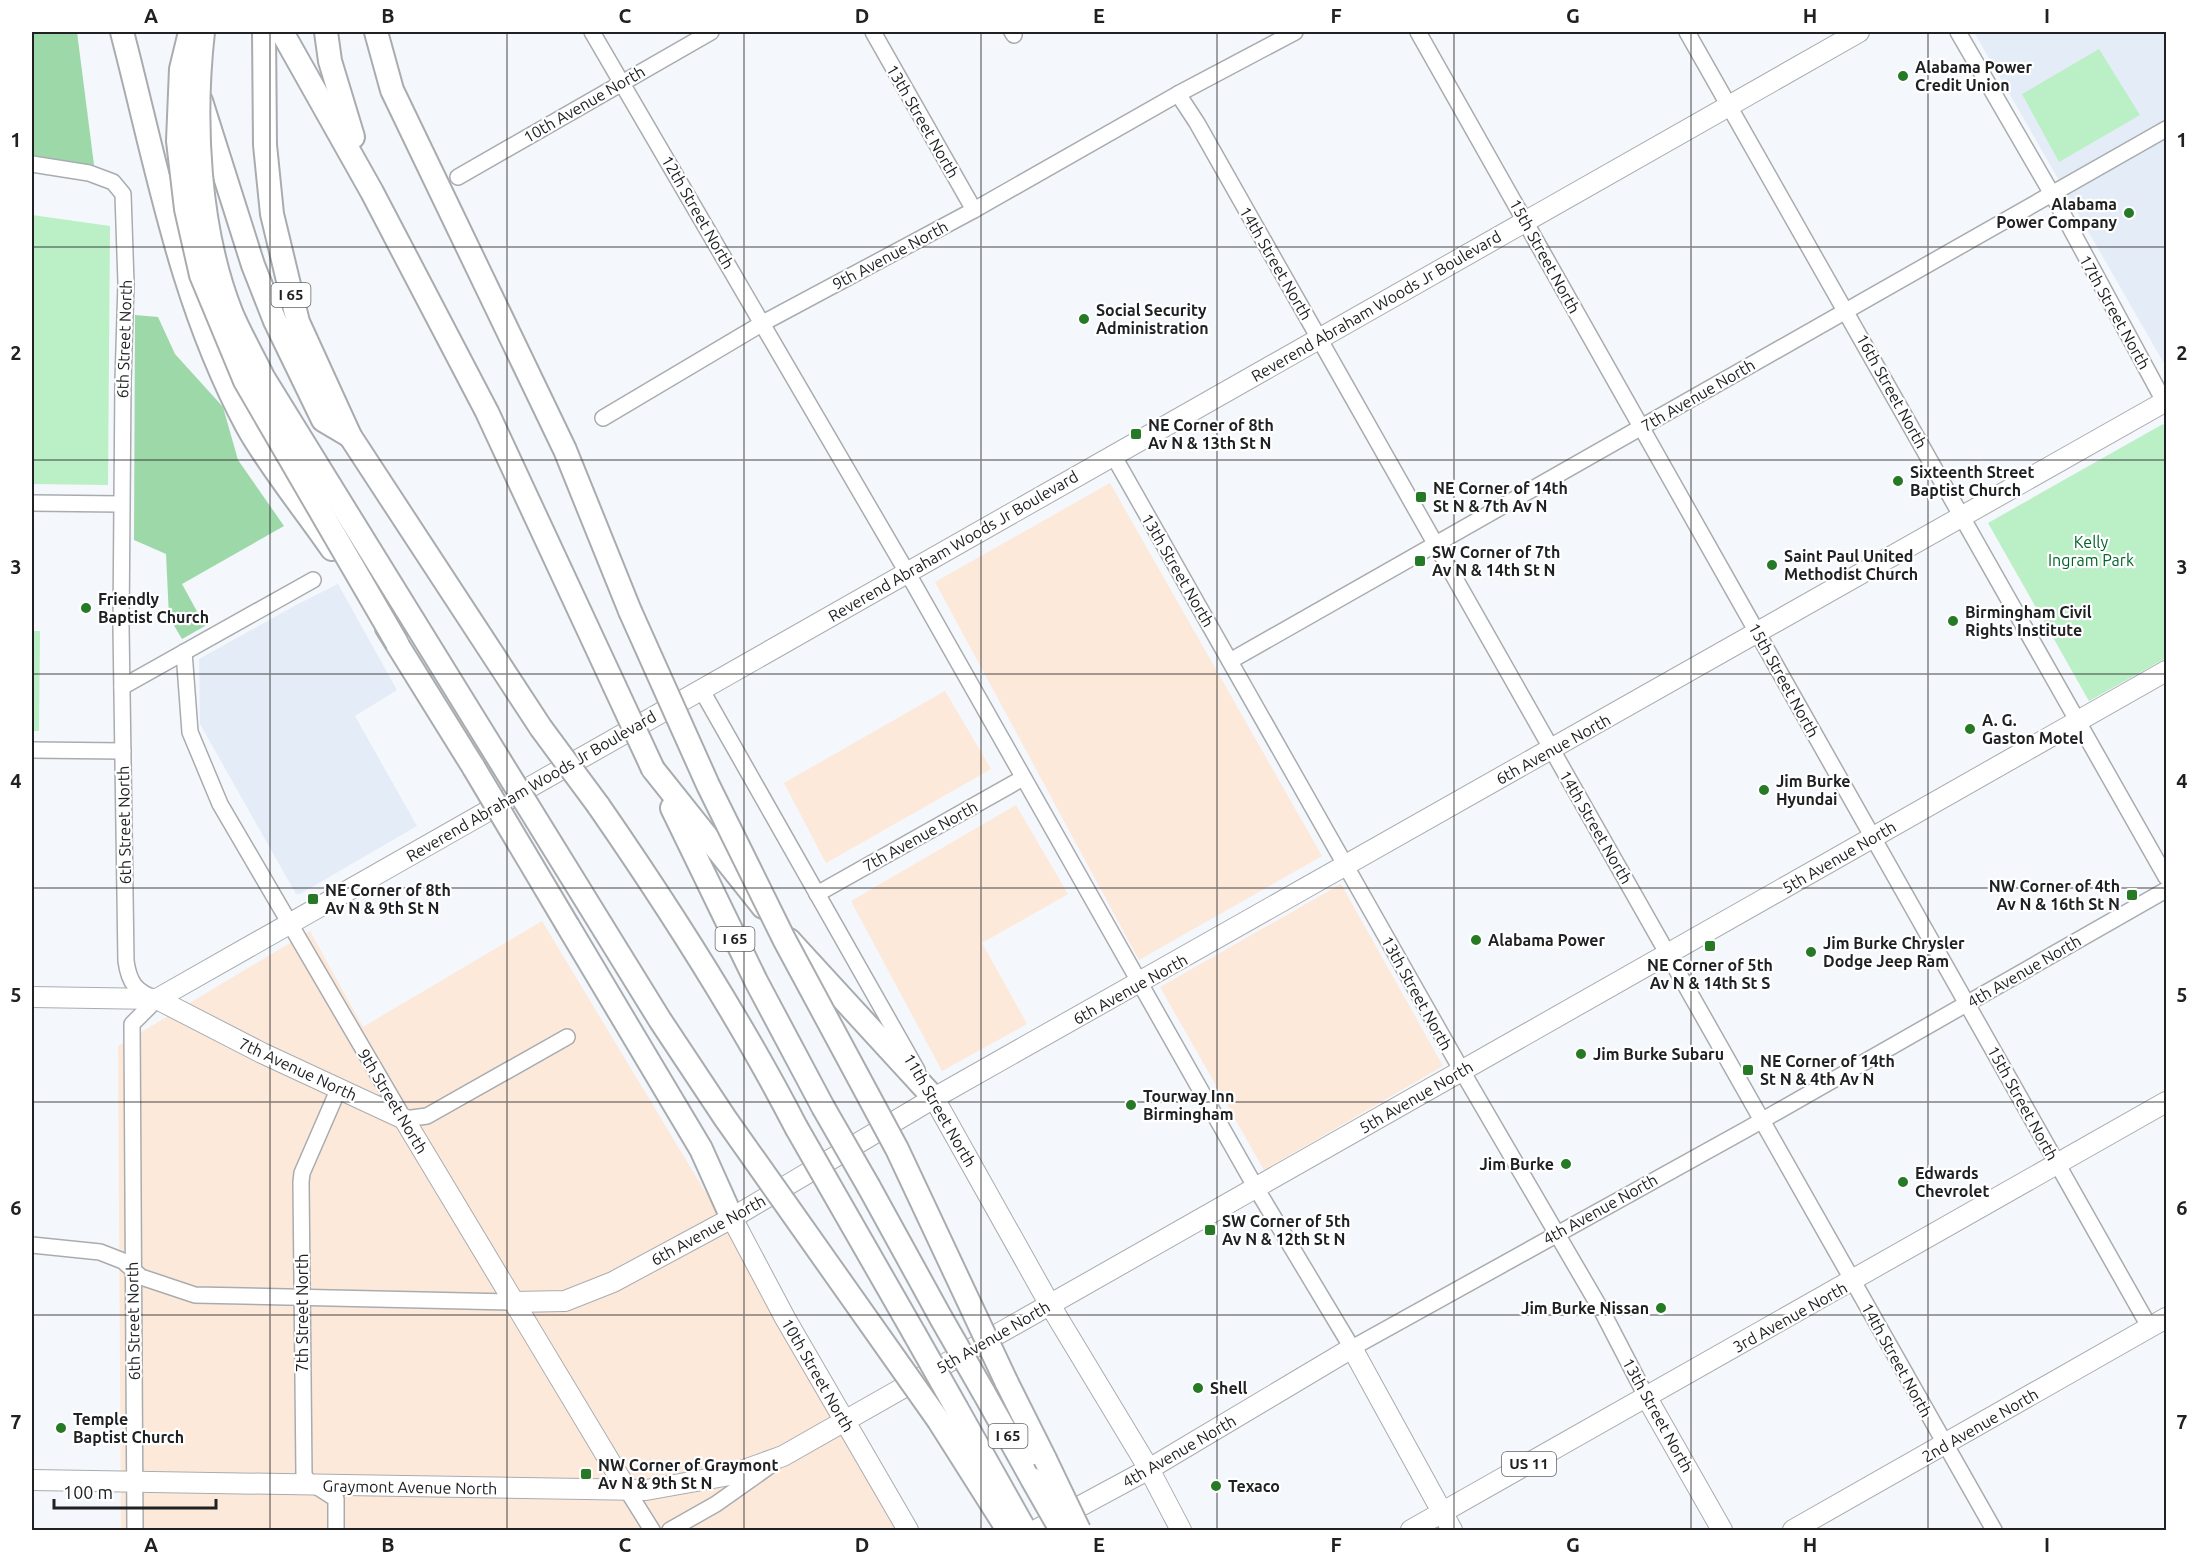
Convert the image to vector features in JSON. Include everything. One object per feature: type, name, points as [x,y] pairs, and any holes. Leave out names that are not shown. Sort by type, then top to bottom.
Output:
[{"type":"highway","points":[[122,32],[179,263],[199,323],[248,428],[397,643]]},
{"type":"highway","points":[[178,32],[253,265],[275,321],[323,420],[350,436]]},
{"type":"highway","points":[[190,32],[181,69],[178,141],[186,209],[201,275],[245,381],[397,643],[701,1149],[732,1218]]},
{"type":"highway","points":[[202,32],[199,143],[207,213],[231,311],[263,377],[660,1020],[732,1128],[948,1415]]},
{"type":"highway","name":"I 65","points":[[264,32],[267,168],[272,214],[298,322],[350,436],[541,728],[598,804],[648,877],[755,1050],[796,1127],[914,1333],[948,1415],[995,1494],[1025,1530]]},
{"type":"highway","points":[[264,67],[269,32]]},
{"type":"highway","name":"I 65","points":[[282,32],[372,192],[487,411],[653,768],[756,981],[941,1318],[1061,1530]]},
{"type":"highway","points":[[326,32],[330,61],[342,105],[372,192]]},
{"type":"highway","points":[[376,32],[392,90],[565,450],[630,611],[708,785],[784,939],[897,1149],[1079,1530]]},
{"type":"highway","points":[[653,768],[796,948],[934,1098]]},
{"type":"highway","points":[[995,1494],[1008,1530]]},
{"type":"main road","name":"Reverend Abraham Woods Jr Boulevard","points":[[157,999],[1859,32]]},
{"type":"main road","name":"6th Avenue North","points":[[513,1302],[565,1301],[613,1282],[732,1218],[934,1098],[1140,984],[2166,403]]},
{"type":"main road","name":"5th Avenue North","points":[[783,1456],[2166,671]]},
{"type":"main road","points":[[32,997],[157,999]]},
{"type":"main road","name":"7th Avenue North","points":[[157,999],[262,1053],[404,1119]]},
{"type":"main road","name":"11th Street North","points":[[934,1098],[1050,1305],[1149,1469],[1181,1530]]},
{"type":"main road","name":"3rd Avenue North","points":[[1412,1530],[1447,1522],[1647,1398],[2166,1102]]},
{"type":"main road","name":"9th Street North","points":[[404,1119],[627,1490]]},
{"type":"main road","name":"10th Street North","points":[[732,1218],[785,1318],[908,1530]]},
{"type":"main road","name":"2nd Avenue North","points":[[1793,1530],[2158,1323]]},
{"type":"main road","points":[[1352,1348],[1447,1522]]},
{"type":"main road","name":"4th Avenue North","points":[[1036,1530],[1149,1469],[1352,1348]]},
{"type":"main road","name":"13th Street North","points":[[1647,1398],[1722,1530]]},
{"type":"main road","name":"Graymont Avenue North","points":[[32,1480],[646,1490],[730,1475],[783,1456]]},
{"type":"street","name":"12th Street North","points":[[592,32],[966,674],[1256,1188],[1352,1348]]},
{"type":"street","name":"10th Avenue North","points":[[458,177],[711,32]]},
{"type":"street","name":"13th Street North","points":[[873,32],[974,210]]},
{"type":"street","name":"9th Avenue North","points":[[603,418],[763,323],[974,210],[1178,94],[1295,32]]},
{"type":"street","name":"15th Street North","points":[[1418,32],[2058,1164],[2158,1323]]},
{"type":"street","name":"16th Street North","points":[[1687,32],[2166,877]]},
{"type":"street","name":"17th Street North","points":[[1958,32],[2052,194],[2166,403]]},
{"type":"street","name":"14th Street North","points":[[1178,94],[1197,123],[1994,1530]]},
{"type":"street","name":"7th Avenue North","points":[[1230,661],[2166,129]]},
{"type":"street","name":"6th Street North","points":[[32,164],[89,173],[113,183],[123,194],[126,283],[121,504],[122,687],[128,977],[143,993],[157,999],[132,1024],[135,1530]]},
{"type":"street","name":"13th Street North","points":[[1113,455],[1462,1071],[1511,1151],[1555,1234],[1603,1313],[1647,1398]]},
{"type":"street","points":[[32,503],[121,504]]},
{"type":"street","points":[[122,687],[313,580]]},
{"type":"street","name":"9th Street North","points":[[184,652],[190,732],[220,804],[404,1119]]},
{"type":"street","name":"11th Street North","points":[[701,689],[934,1098]]},
{"type":"street","points":[[32,750],[123,751]]},
{"type":"street","name":"7th Avenue North","points":[[817,894],[1023,778]]},
{"type":"street","name":"4th Avenue North","points":[[1352,1348],[1763,1120],[2166,890]]},
{"type":"street","points":[[404,1119],[427,1116],[567,1037]]},
{"type":"street","name":"7th Street North","points":[[336,1530],[336,1499],[314,1485],[304,1475],[302,1173],[339,1088]]},
{"type":"street","name":"6th Avenue North","points":[[32,1245],[100,1252],[123,1261],[141,1277],[195,1295],[513,1302]]},
{"type":"street","name":"5th Avenue North","points":[[670,1530],[716,1504],[783,1456]]},
{"type":"street","name":"9th Street North","points":[[627,1490],[652,1530]]},
{"type":"shaded area","points":[[1974,32],[2166,32],[2166,367]]},
{"type":"shaded area","points":[[1110,483],[1322,856],[1139,960],[935,582]]},
{"type":"shaded area","points":[[338,584],[397,690],[355,716],[417,826],[300,894],[296,894],[200,724],[199,659]]},
{"type":"shaded area","points":[[945,691],[991,769],[826,863],[784,783]]},
{"type":"shaded area","points":[[1016,805],[1068,894],[982,943],[1027,1024],[942,1071],[851,901]]},
{"type":"shaded area","points":[[1341,884],[1443,1066],[1264,1170],[1160,987]]},
{"type":"shaded area","points":[[542,921],[909,1530],[121,1530],[118,1046],[310,931],[363,1027]]},
{"type":"green space","points":[[32,32],[77,32],[94,165],[32,157]]},
{"type":"green space","points":[[2099,49],[2140,115],[2059,162],[2022,94]]},
{"type":"green space","points":[[32,215],[110,226],[108,485],[32,484]]},
{"type":"green space","points":[[135,315],[158,317],[175,354],[223,407],[238,460],[284,526],[182,584],[205,626],[182,639],[169,617],[166,554],[134,540]]},
{"type":"green space","name":"Kelly Ingram Park","points":[[2163,424],[2166,430],[2166,658],[2089,701],[1988,523]]},
{"type":"green space","points":[[32,631],[40,631],[39,731],[32,731]]},
{"type":"place","name":"Alabama Power Credit Union","points":[[1903,76]]},
{"type":"place","name":"Alabama Power Company","points":[[2129,213]]},
{"type":"place","name":"Social Security Administration","points":[[1084,319]]},
{"type":"place","name":"NE Corner of 8th Av N & 13th St N","points":[[1136,434]]},
{"type":"place","name":"Sixteenth Street Baptist Church","points":[[1898,481]]},
{"type":"place","name":"NE Corner of 14th St N & 7th Av N","points":[[1421,497]]},
{"type":"place","name":"SW Corner of 7th Av N & 14th St N","points":[[1420,561]]},
{"type":"place","name":"Saint Paul United Methodist Church","points":[[1772,565]]},
{"type":"place","name":"Friendly Baptist Church","points":[[86,608]]},
{"type":"place","name":"Birmingham Civil Rights Institute","points":[[1953,621]]},
{"type":"place","name":"A. G. Gaston Motel","points":[[1970,729]]},
{"type":"place","name":"Jim Burke Hyundai","points":[[1764,790]]},
{"type":"place","name":"NW Corner of 4th Av N & 16th St N","points":[[2132,895]]},
{"type":"place","name":"NE Corner of 8th Av N & 9th St N","points":[[313,899]]},
{"type":"place","name":"Alabama Power","points":[[1476,940]]},
{"type":"place","name":"NE Corner of 5th Av N & 14th St S","points":[[1710,946]]},
{"type":"place","name":"Jim Burke Chrysler Dodge Jeep Ram","points":[[1811,952]]},
{"type":"place","name":"Jim Burke Subaru","points":[[1581,1054]]},
{"type":"place","name":"NE Corner of 14th St N & 4th Av N","points":[[1748,1070]]},
{"type":"place","name":"Tourway Inn Birmingham","points":[[1131,1105]]},
{"type":"place","name":"Jim Burke","points":[[1566,1164]]},
{"type":"place","name":"Edwards Chevrolet","points":[[1903,1182]]},
{"type":"place","name":"SW Corner of 5th Av N & 12th St N","points":[[1210,1230]]},
{"type":"place","name":"Jim Burke Nissan","points":[[1661,1308]]},
{"type":"place","name":"Shell","points":[[1198,1388]]},
{"type":"place","name":"Temple Baptist Church","points":[[61,1428]]},
{"type":"place","name":"NW Corner of Graymont Av N & 9th St N","points":[[586,1474]]},
{"type":"place","name":"Texaco","points":[[1216,1486]]}]
